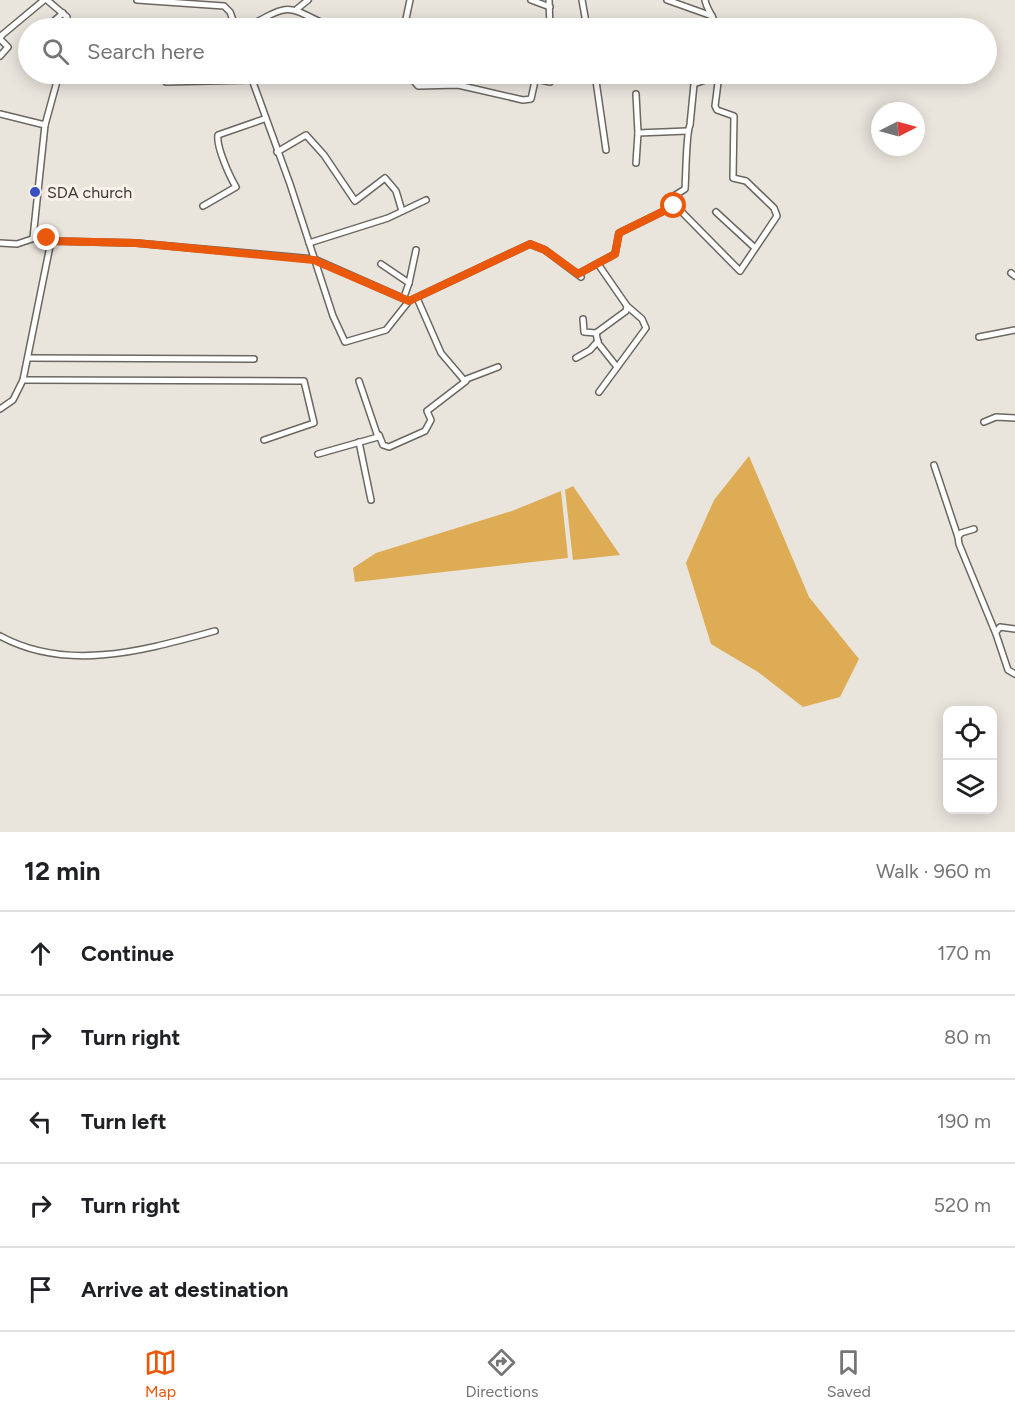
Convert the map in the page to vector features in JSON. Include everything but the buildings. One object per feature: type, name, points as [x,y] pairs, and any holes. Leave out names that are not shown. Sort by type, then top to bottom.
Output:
[{"type":"street","points":[[23,18],[46,0],[67,18]]},
{"type":"street","points":[[137,0],[224,6],[232,18]]},
{"type":"street","points":[[297,9],[308,0]]},
{"type":"street","points":[[406,18],[410,0]]},
{"type":"street","points":[[531,0],[549,3],[550,18]]},
{"type":"street","points":[[582,0],[585,18]]},
{"type":"street","points":[[667,0],[712,16]]},
{"type":"street","points":[[705,0],[712,16]]},
{"type":"street","points":[[264,18],[277,11],[297,9],[314,18]]},
{"type":"street","points":[[57,18],[63,13]]},
{"type":"street","points":[[0,56],[8,47],[0,39],[2,35],[18,22]]},
{"type":"street","points":[[33,237],[45,125],[56,84]]},
{"type":"street","points":[[253,84],[333,316],[345,342],[386,330],[407,299],[416,250]]},
{"type":"street","points":[[416,84],[418,86],[458,85],[523,100],[531,99],[534,84]]},
{"type":"street","points":[[596,84],[606,150]]},
{"type":"street","points":[[694,84],[690,125],[687,131],[689,143],[685,189],[669,199],[740,271],[777,216],[776,211],[747,181],[733,178],[734,116],[717,110],[715,106],[718,84]]},
{"type":"street","points":[[636,94],[638,133],[636,163]]},
{"type":"street","points":[[0,114],[45,125]]},
{"type":"street","points":[[203,206],[236,187],[229,177],[218,143],[218,135],[264,119]]},
{"type":"street","points":[[638,133],[687,131]]},
{"type":"street","points":[[277,152],[306,135],[324,155],[355,201],[385,178],[396,191],[402,211]]},
{"type":"street","points":[[309,243],[402,211],[426,200]]},
{"type":"street","points":[[0,243],[17,244],[41,236],[51,241],[136,243],[314,260],[407,299],[417,298],[530,244],[545,250],[579,275],[615,254],[619,233],[674,206]]},
{"type":"street","points":[[716,212],[755,248]]},
{"type":"street","points":[[0,409],[13,400],[23,381],[51,241]]},
{"type":"street","points":[[381,264],[409,283]]},
{"type":"street","points":[[598,264],[627,306],[642,319],[646,328],[599,392]]},
{"type":"street","points":[[417,298],[441,353],[466,381]]},
{"type":"street","points":[[583,319],[584,332],[596,333],[621,316],[627,306]]},
{"type":"street","points":[[979,338],[1015,330]]},
{"type":"street","points":[[596,333],[598,341],[617,367]]},
{"type":"street","points":[[576,358],[590,350],[598,341]]},
{"type":"street","points":[[29,358],[254,359]]},
{"type":"street","points":[[359,381],[383,445],[389,447],[425,431],[431,420],[427,411],[466,381],[498,367]]},
{"type":"street","points":[[23,381],[304,381],[314,423],[264,440]]},
{"type":"street","points":[[984,422],[996,417],[1015,418]]},
{"type":"street","points":[[318,454],[379,435]]},
{"type":"street","points":[[359,442],[372,500]]},
{"type":"street","points":[[934,465],[958,537],[996,632],[1008,670],[1015,674]]},
{"type":"street","points":[[958,537],[961,532],[974,529]]},
{"type":"street","points":[[996,632],[1000,627],[1015,629]]},
{"type":"street","points":[[0,636],[25,649],[51,655],[79,656],[136,651],[215,631]]},
{"type":"shaded area","points":[[749,456],[809,597],[859,659],[840,697],[803,707],[758,672],[711,644],[686,563],[714,500]]},
{"type":"shaded area","points":[[573,486],[620,555],[573,560],[565,490]]},
{"type":"shaded area","points":[[561,491],[568,558],[355,582],[353,568],[376,553],[512,511]]},
{"type":"place","name":"SDA church","points":[[35,192]]},
{"type":"route","points":[[47,238],[51,241],[136,243],[314,260],[336,267],[409,301],[496,258],[530,244],[536,244],[578,274],[615,254],[618,250],[617,235],[619,233],[674,206]]}]
